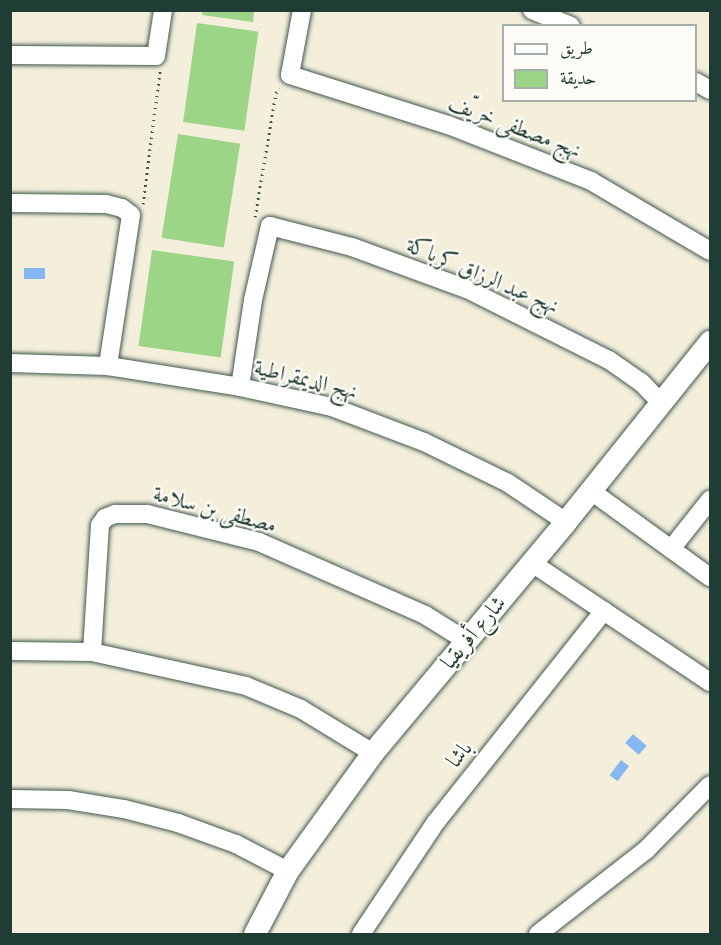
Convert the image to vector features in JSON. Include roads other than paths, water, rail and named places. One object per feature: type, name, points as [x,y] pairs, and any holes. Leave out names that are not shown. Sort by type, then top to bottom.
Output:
[{"type":"street","points":[[10,55],[156,56],[163,10]]},
{"type":"street","name":"نهج مصطفى خريّف","points":[[302,10],[290,75],[448,125],[591,181],[711,251]]},
{"type":"street","points":[[532,10],[566,24]]},
{"type":"street","points":[[697,83],[711,90]]},
{"type":"street","points":[[10,203],[106,204],[122,208],[131,215],[108,366]]},
{"type":"street","name":"نهج عبد الرزاق كرباكة","points":[[240,387],[253,300],[270,226],[352,247],[467,289],[609,360],[641,382],[660,402]]},
{"type":"street","name":"شارع أفريقيا","points":[[255,934],[288,871],[373,753],[465,640],[566,522],[660,402],[711,342]]},
{"type":"street","name":"نهج الديمقراطية","points":[[10,363],[108,366],[240,387],[332,407],[424,442],[508,483],[566,522]]},
{"type":"street","points":[[591,491],[711,577]]},
{"type":"street","points":[[671,549],[711,500]]},
{"type":"street","name":"مصطفى بن سلامة","points":[[92,652],[100,525],[105,518],[115,514],[147,514],[259,542],[425,615],[465,640]]},
{"type":"street","points":[[532,563],[711,682]]},
{"type":"street","name":"باشا","points":[[361,934],[436,822],[604,611]]},
{"type":"street","points":[[10,651],[92,652],[246,686],[301,709],[373,753]]},
{"type":"street","points":[[538,934],[646,849],[711,785]]},
{"type":"street","points":[[10,799],[69,800],[124,809],[178,823],[236,844],[288,871]]},
{"type":"water","points":[[24,268],[45,268],[45,279],[24,279]]},
{"type":"water","points":[[633,734],[647,746],[639,755],[625,743]]},
{"type":"water","points":[[621,760],[629,766],[618,781],[610,775]]}]
